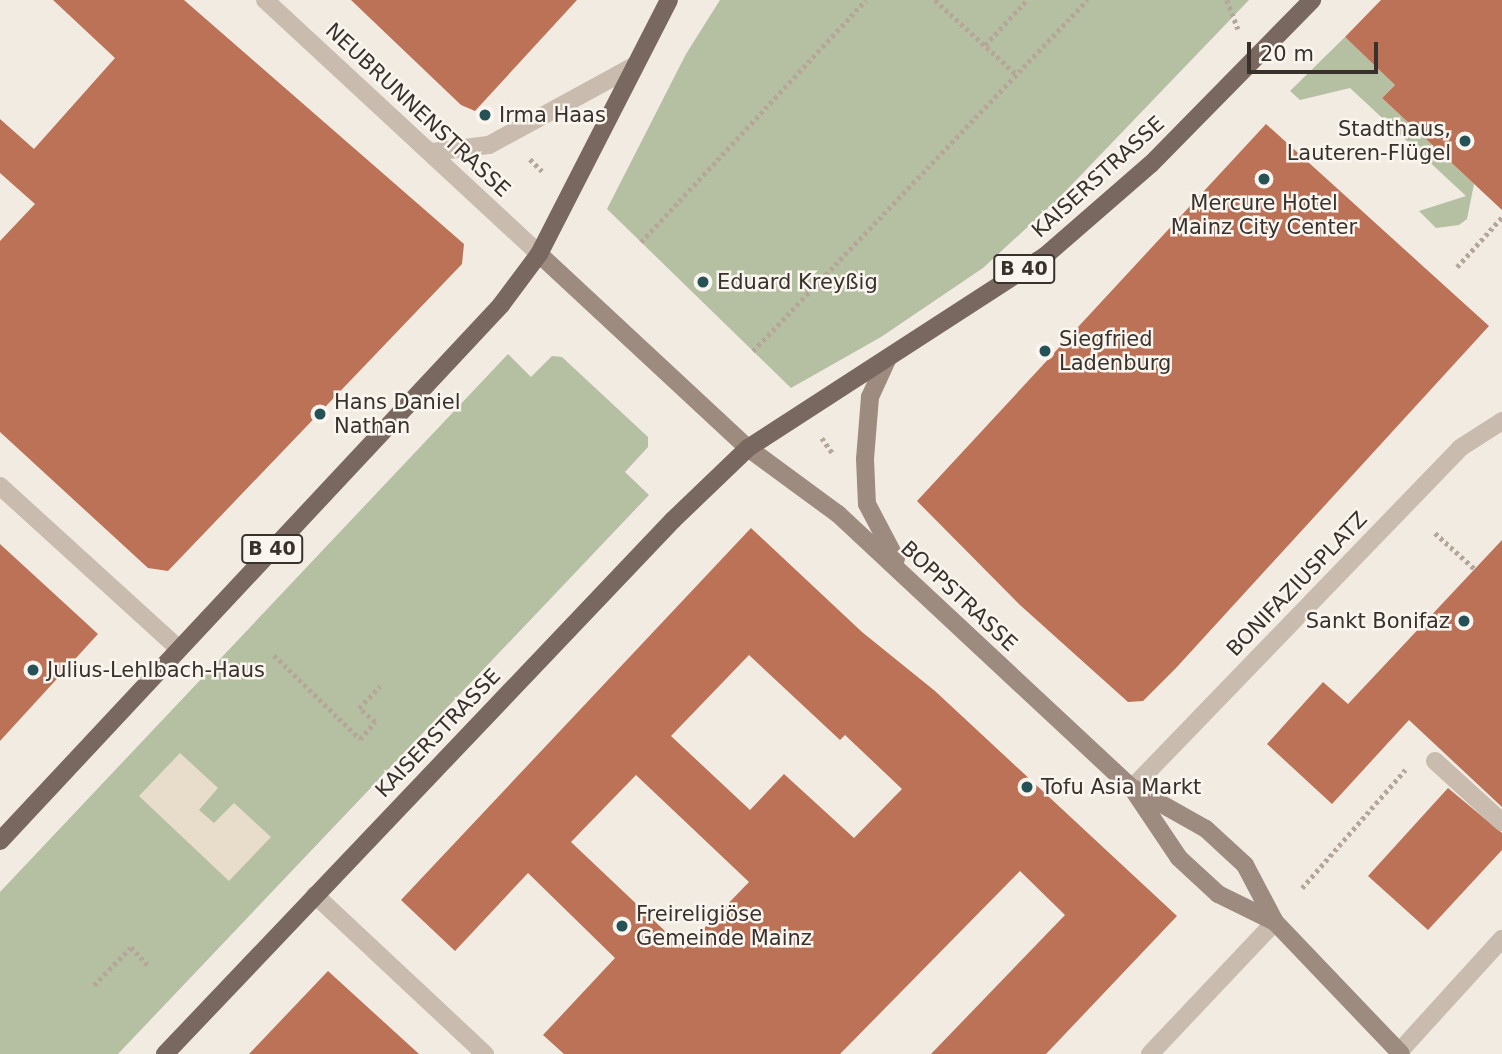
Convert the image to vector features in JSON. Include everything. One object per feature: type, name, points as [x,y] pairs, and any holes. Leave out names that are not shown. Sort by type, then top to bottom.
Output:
[{"type":"main road","name":"B 40","points":[[0,841],[491,317],[539,254],[632,67],[669,0]]},
{"type":"main road","name":"KAISERSTRASSE","points":[[164,1054],[673,520],[748,448],[1045,256],[1091,218],[1312,0]]},
{"type":"street","name":"NEUBRUNNENSTRASSE","points":[[265,0],[539,254]]},
{"type":"street","points":[[432,152],[470,149],[509,137],[632,67]]},
{"type":"street","points":[[539,254],[748,448]]},
{"type":"street","points":[[887,360],[870,397],[867,504],[885,545],[916,588]]},
{"type":"street","name":"BONIFAZIUSPLATZ","points":[[1132,788],[1460,449],[1502,421]]},
{"type":"street","name":"BOPPSTRASSE","points":[[748,448],[808,488],[1132,788],[1179,858],[1218,894],[1275,922]]},
{"type":"street","points":[[0,486],[179,649]]},
{"type":"street","points":[[1435,761],[1502,822]]},
{"type":"street","name":"BOPPSTRASSE","points":[[1132,788],[1206,829],[1245,865],[1275,922],[1400,1053]]},
{"type":"street","points":[[315,895],[485,1054]]},
{"type":"street","points":[[1150,1054],[1275,922]]},
{"type":"street","points":[[1400,1053],[1502,939]]},
{"type":"path","points":[[641,242],[866,0]]},
{"type":"path","points":[[935,0],[1016,74]]},
{"type":"path","points":[[985,45],[1027,0]]},
{"type":"path","points":[[753,351],[1087,0]]},
{"type":"path","points":[[1457,267],[1501,219]]},
{"type":"path","points":[[814,428],[835,458]]},
{"type":"path","points":[[1435,533],[1475,569]]},
{"type":"path","points":[[274,655],[360,739],[374,722],[359,708],[380,686]]},
{"type":"path","points":[[1302,888],[1414,760]]},
{"type":"path","points":[[94,985],[131,947],[149,966]]},
{"type":"green space","points":[[720,0],[1249,0],[1058,199],[983,268],[881,337],[791,388],[607,209],[686,54]]},
{"type":"green space","points":[[1345,37],[1395,85],[1382,98],[1474,184],[1467,219],[1459,225],[1436,228],[1419,211],[1466,196],[1350,88],[1300,100],[1290,91]]},
{"type":"green space","points":[[508,354],[531,377],[552,356],[562,357],[648,437],[648,447],[625,472],[649,495],[118,1054],[0,1054],[0,892]]},
{"type":"shaded area","points":[[180,753],[218,788],[199,810],[214,823],[234,803],[271,837],[229,881],[139,796]]},
{"type":"building","points":[[53,0],[184,0],[464,244],[462,264],[168,571],[148,568],[0,432],[0,241],[35,204],[0,173],[0,119],[34,149],[115,58]]},
{"type":"building","points":[[351,0],[577,0],[475,111],[461,105]]},
{"type":"building","name":"Stadthaus, Lauteren-Flügel","points":[[1381,0],[1502,0],[1502,210],[1382,98],[1395,85],[1345,37]]},
{"type":"building","points":[[1266,124],[1489,326],[1176,668],[1143,701],[1128,702],[1020,605],[917,501]]},
{"type":"building","points":[[751,528],[862,632],[935,691],[1177,916],[1046,1054],[931,1054],[1065,915],[1020,871],[840,1054],[564,1054],[543,1035],[615,958],[528,873],[455,951],[401,900]],"holes":[[[749,655],[840,740],[845,735],[902,789],[854,838],[784,774],[750,810],[671,736]],[[636,775],[749,882],[684,949],[571,842]]]},
{"type":"building","name":"Sankt Bonifaz","points":[[1502,540],[1502,807],[1409,720],[1332,804],[1267,744],[1323,682],[1348,704]]},
{"type":"building","name":"Julius-Lehlbach-Haus","points":[[0,544],[98,634],[0,741]]},
{"type":"building","points":[[1448,788],[1502,833],[1502,850],[1428,930],[1368,876]]},
{"type":"building","points":[[328,971],[419,1054],[249,1054]]},
{"type":"place","name":"Irma Haas","points":[[485,115]]},
{"type":"place","name":"Stadthaus, Lauteren-Flügel","points":[[1465,141]]},
{"type":"place","name":"Mercure Hotel Mainz City Center","points":[[1264,179]]},
{"type":"place","name":"Eduard Kreyßig","points":[[703,282]]},
{"type":"place","name":"Siegfried Ladenburg","points":[[1045,351]]},
{"type":"place","name":"Hans Daniel Nathan","points":[[320,414]]},
{"type":"place","name":"Sankt Bonifaz","points":[[1464,621]]},
{"type":"place","name":"Julius-Lehlbach-Haus","points":[[33,670]]},
{"type":"place","name":"Tofu Asia Markt","points":[[1027,787]]},
{"type":"place","name":"Freireligiöse Gemeinde Mainz","points":[[622,926]]}]
